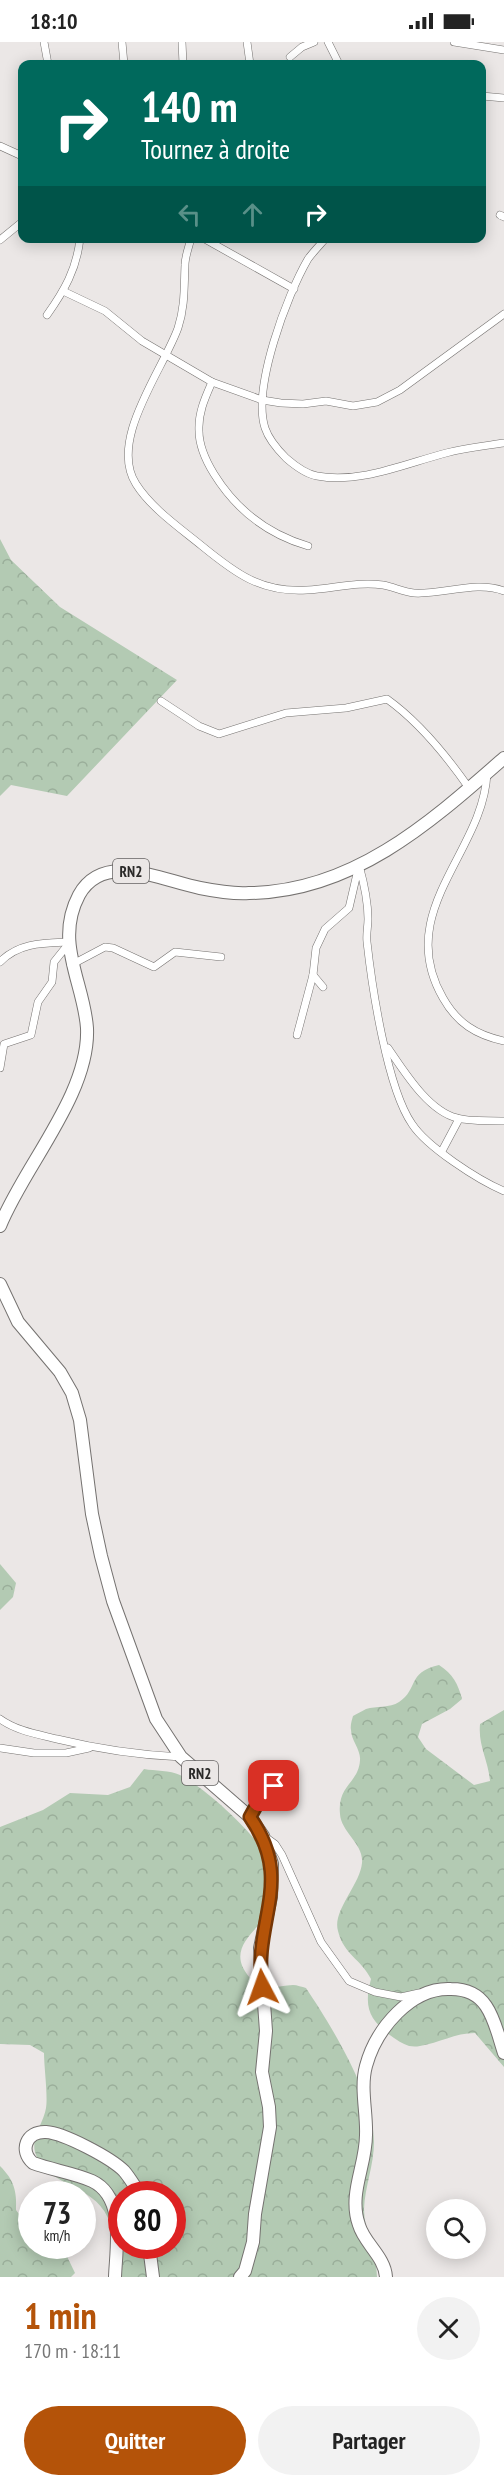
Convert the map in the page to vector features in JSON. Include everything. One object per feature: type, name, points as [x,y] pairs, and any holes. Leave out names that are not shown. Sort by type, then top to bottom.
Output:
[{"type":"highway","name":"RN2","points":[[0,1226],[10,1202],[62,1113],[82,1067],[87,1029],[83,1005],[71,965],[70,942],[72,912],[80,894],[94,879],[107,872],[125,870],[201,888],[249,893],[285,889],[327,879],[397,846],[504,758]]},
{"type":"highway","name":"RN2","points":[[0,1284],[18,1322],[60,1372],[72,1394],[80,1420],[92,1514],[113,1601],[156,1719],[181,1757],[250,1817],[263,1836],[272,1864],[271,1897],[260,1948],[266,2031],[262,2072],[269,2107],[270,2127],[255,2214],[253,2242],[245,2271],[240,2277]]},
{"type":"highway","points":[[386,2277],[380,2260],[359,2228],[355,2212],[355,2194],[366,2137],[365,2068],[373,2047],[393,2018],[417,1996],[436,1988],[464,1989],[486,2005],[504,2053]]},
{"type":"highway","points":[[108,2197],[105,2191],[94,2182],[33,2163],[27,2157],[25,2148],[35,2134],[44,2132],[59,2135],[111,2161],[125,2172],[131,2181]]},
{"type":"highway","points":[[115,2277],[116,2259]]},
{"type":"highway","points":[[151,2259],[153,2277]]},
{"type":"street","points":[[44,42],[47,60]]},
{"type":"street","points":[[123,42],[124,60]]},
{"type":"street","points":[[182,42],[183,60]]},
{"type":"street","points":[[247,42],[249,60]]},
{"type":"street","points":[[290,57],[302,47],[314,42]]},
{"type":"street","points":[[328,42],[337,60]]},
{"type":"street","points":[[454,42],[504,50]]},
{"type":"street","points":[[486,96],[504,98]]},
{"type":"street","points":[[0,146],[18,154]]},
{"type":"street","points":[[0,240],[18,225]]},
{"type":"street","points":[[47,315],[70,280],[80,243]]},
{"type":"street","points":[[189,243],[185,263],[185,299],[179,326],[141,407],[131,435],[128,458],[130,473],[147,498],[242,576],[274,590],[306,591],[349,585],[384,585],[415,593],[482,587],[504,591]]},
{"type":"street","points":[[214,243],[294,289]]},
{"type":"street","points":[[322,243],[309,258],[294,289],[267,366],[262,400],[265,428],[277,449],[294,465],[315,476],[344,479],[386,471],[471,447],[504,443]]},
{"type":"street","points":[[63,291],[105,311],[142,341],[212,382],[262,400],[303,404],[326,401],[353,406],[377,402],[400,390],[504,314]]},
{"type":"street","points":[[212,382],[201,408],[199,432],[201,448],[207,463],[238,507],[285,539],[309,546]]},
{"type":"street","points":[[161,701],[199,726],[219,734],[286,713],[346,708],[387,699],[406,713],[446,755],[470,788]]},
{"type":"street","points":[[487,773],[486,792],[440,891],[429,928],[427,948],[430,970],[450,1010],[461,1023],[474,1031],[504,1041]]},
{"type":"street","points":[[297,1035],[313,975],[316,948],[325,929],[349,908],[360,865]]},
{"type":"street","points":[[360,865],[366,892],[367,939],[385,1044],[401,1106],[413,1125],[442,1152],[469,1172],[504,1191]]},
{"type":"street","points":[[0,962],[15,950],[36,944],[70,942]]},
{"type":"street","points":[[0,1068],[4,1044],[31,1035],[38,1002],[52,982],[54,962],[70,942]]},
{"type":"street","points":[[71,965],[105,947],[113,948],[154,967],[175,952],[221,957]]},
{"type":"street","points":[[313,975],[323,987]]},
{"type":"street","points":[[385,1044],[409,1079],[429,1101],[450,1116],[459,1119],[504,1121]]},
{"type":"street","points":[[442,1152],[459,1119]]},
{"type":"street","points":[[0,1719],[20,1730],[91,1747],[124,1753],[181,1757]]},
{"type":"street","points":[[0,1748],[34,1753],[66,1753],[91,1747]]},
{"type":"street","points":[[250,1817],[260,1799],[274,1786],[276,1772]]},
{"type":"street","points":[[263,1836],[275,1844],[282,1855],[321,1942],[349,1981],[375,1992],[400,1997],[436,1988]]},
{"type":"green space","points":[[0,539],[11,560],[60,607],[177,680],[67,796],[11,785],[0,796]]},
{"type":"green space","points":[[0,1564],[16,1583],[13,1597],[0,1610]]},
{"type":"green space","points":[[439,1665],[454,1680],[462,1699],[450,1709],[422,1724],[418,1737],[426,1749],[474,1785],[490,1781],[480,1739],[480,1724],[504,1710],[504,2067],[475,2033],[427,2045],[413,2046],[403,2044],[386,2032],[374,2020],[368,2006],[371,1979],[344,1946],[338,1931],[337,1923],[342,1906],[357,1880],[362,1863],[360,1850],[344,1827],[340,1814],[342,1797],[359,1768],[359,1752],[351,1734],[353,1716],[366,1709],[399,1702],[409,1692],[422,1672]]},
{"type":"green space","points":[[144,1769],[176,1773],[204,1791],[231,1814],[255,1840],[271,1863],[272,1904],[269,1912],[243,1945],[240,1955],[242,1966],[250,1978],[261,1986],[271,1988],[293,1985],[306,1988],[350,2062],[372,2123],[373,2159],[364,2209],[377,2277],[111,2277],[112,2259],[186,2259],[186,2181],[108,2181],[108,2218],[96,2202],[96,2181],[62,2181],[48,2172],[40,2163],[34,2146],[46,2108],[44,2053],[30,2045],[0,2044],[0,1827],[43,1810],[70,1793],[108,1795],[130,1787]]},
{"type":"green space","points":[[0,2166],[14,2186],[18,2213],[18,2259],[68,2259],[75,2273],[71,2277],[0,2277]]},
{"type":"route","points":[[262,1987],[260,1948],[271,1897],[272,1864],[263,1836],[250,1817],[260,1799],[274,1786]]}]
